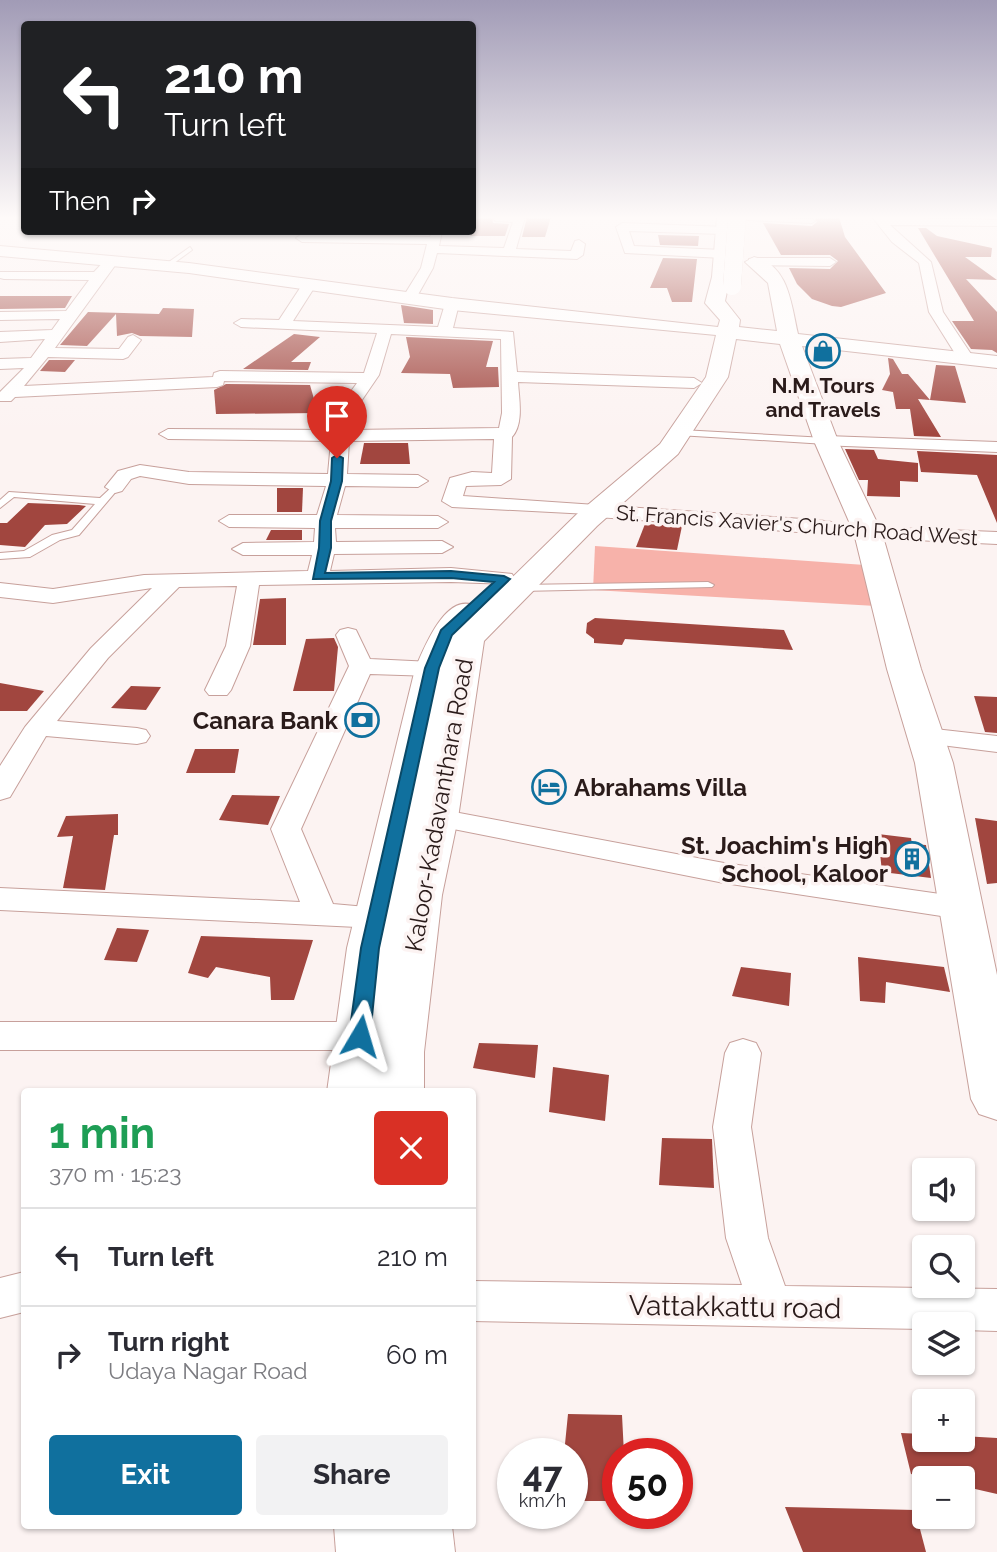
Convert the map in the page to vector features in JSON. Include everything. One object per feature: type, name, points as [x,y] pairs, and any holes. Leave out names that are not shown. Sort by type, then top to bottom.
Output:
[{"type":"main road","points":[[353,289],[452,303],[661,325],[721,324],[781,339],[997,362]]},
{"type":"main road","points":[[721,324],[715,303],[722,289]]},
{"type":"main road","points":[[721,324],[731,289]]},
{"type":"main road","points":[[721,324],[746,289]]},
{"type":"main road","points":[[779,289],[785,310],[781,339],[868,533],[904,669],[934,763],[961,908],[987,997],[997,1099]]},
{"type":"main road","name":"Kaloor-Kadavanthara Road","points":[[398,1088],[399,1052],[420,895],[438,818],[468,639],[517,583],[661,436],[694,383],[721,324]]},
{"type":"main road","name":"Kaloor-Kadavanthara Road","points":[[590,510],[669,449],[681,433],[717,377],[721,324]]},
{"type":"main road","name":"Kaloor-Kadavanthara Road","points":[[354,1088],[370,948],[432,668],[446,633],[517,583]]},
{"type":"main road","points":[[369,1529],[371,1552]]},
{"type":"main road","points":[[417,1529],[420,1552]]},
{"type":"street","points":[[7,389],[39,358],[89,289]]},
{"type":"street","points":[[284,324],[306,289]]},
{"type":"street","points":[[410,297],[416,289]]},
{"type":"street","points":[[931,289],[936,312],[967,360]]},
{"type":"street","points":[[62,293],[87,292]]},
{"type":"street","points":[[444,332],[452,303]]},
{"type":"street","points":[[0,316],[71,315]]},
{"type":"street","points":[[169,433],[507,433],[511,413],[508,335],[241,323]]},
{"type":"street","points":[[317,577],[325,548],[325,521],[337,481],[338,435],[342,416],[369,378],[385,331]]},
{"type":"street","points":[[0,337],[55,334]]},
{"type":"street","points":[[0,364],[128,347],[111,382]]},
{"type":"street","points":[[511,377],[694,383]]},
{"type":"street","points":[[7,389],[218,379],[369,378]]},
{"type":"street","name":"St. Francis Xavier's Church Road West","points":[[503,433],[502,479],[472,478],[457,482],[453,501],[817,526],[868,533],[997,538]]},
{"type":"street","points":[[826,441],[997,447]]},
{"type":"street","points":[[108,494],[126,474],[135,472],[168,472],[189,478],[418,481]]},
{"type":"street","points":[[229,521],[438,522]]},
{"type":"street","points":[[243,549],[442,547]]},
{"type":"street","points":[[0,590],[52,596],[173,581],[451,575],[517,583]]},
{"type":"street","points":[[218,690],[238,646],[248,580]]},
{"type":"street","points":[[0,791],[18,754],[112,637],[173,581]]},
{"type":"street","points":[[321,914],[286,829],[361,667],[348,635]]},
{"type":"street","points":[[361,667],[432,668]]},
{"type":"street","points":[[39,727],[137,736]]},
{"type":"street","points":[[926,736],[997,744]]},
{"type":"street","points":[[438,818],[724,873],[961,908]]},
{"type":"street","points":[[0,899],[378,917]]},
{"type":"street","points":[[0,1036],[360,1036]]},
{"type":"street","points":[[743,1053],[732,1127],[747,1238],[771,1308]]},
{"type":"street","points":[[0,1298],[21,1293]]},
{"type":"street","name":"Vattakkattu road","points":[[476,1301],[997,1310]]},
{"type":"lane","points":[[681,433],[826,441]]},
{"type":"lane","points":[[0,505],[12,494],[108,494]]},
{"type":"lane","points":[[0,556],[19,558],[33,554],[60,533],[75,533],[108,494]]},
{"type":"lane","points":[[517,583],[708,585]]},
{"type":"shaded area","points":[[595,546],[865,565],[876,606],[593,590]]},
{"type":"building","points":[[668,289],[693,289],[692,302],[672,302]]},
{"type":"building","points":[[802,289],[883,289],[886,293],[841,307],[812,299]]},
{"type":"building","points":[[955,289],[976,289],[997,312],[997,353],[992,350],[971,349],[952,321],[974,321]]},
{"type":"building","points":[[0,296],[72,296],[65,308],[0,309]]},
{"type":"building","points":[[401,305],[433,310],[433,324],[404,323]]},
{"type":"building","points":[[163,308],[194,309],[192,337],[140,336],[132,333],[117,336],[116,314],[87,346],[60,345],[88,312],[159,314]]},
{"type":"building","points":[[294,334],[320,337],[291,362],[311,362],[308,370],[243,369]]},
{"type":"building","points":[[406,337],[493,341],[486,367],[498,367],[499,387],[453,388],[450,374],[401,373],[410,357]]},
{"type":"building","points":[[888,358],[893,359],[902,374],[908,374],[930,400],[918,399],[941,437],[914,436],[910,409],[896,409],[893,392],[882,390],[890,374]]},
{"type":"building","points":[[49,360],[75,360],[65,372],[40,371]]},
{"type":"building","points":[[936,365],[955,366],[966,403],[930,400]]},
{"type":"building","points":[[226,384],[310,385],[318,413],[216,414],[214,390]]},
{"type":"building","points":[[364,443],[408,443],[410,464],[360,464]]},
{"type":"building","points":[[845,449],[874,450],[878,459],[918,463],[918,482],[900,481],[900,497],[867,496],[868,480],[859,480]]},
{"type":"building","points":[[917,451],[997,455],[997,523],[977,475],[921,472]]},
{"type":"building","points":[[277,488],[303,488],[302,512],[277,512]]},
{"type":"building","points":[[28,503],[86,506],[67,524],[45,525],[25,547],[0,545],[0,523],[7,523]]},
{"type":"building","points":[[645,524],[682,526],[677,550],[636,547]]},
{"type":"building","points":[[271,530],[302,530],[302,540],[266,540]]},
{"type":"building","points":[[286,598],[286,645],[253,645],[260,599]]},
{"type":"building","points":[[595,618],[784,630],[793,650],[625,639],[622,645],[594,643],[594,639],[586,633],[587,623]]},
{"type":"building","points":[[334,638],[338,647],[334,691],[293,691],[306,639]]},
{"type":"building","points":[[0,683],[44,691],[27,711],[0,711]]},
{"type":"building","points":[[131,686],[161,687],[146,710],[111,708]]},
{"type":"building","points":[[974,696],[997,697],[997,733],[985,732]]},
{"type":"building","points":[[195,749],[239,749],[235,773],[186,773]]},
{"type":"building","points":[[232,795],[280,796],[268,825],[219,820]]},
{"type":"building","points":[[118,814],[118,835],[114,835],[105,890],[63,888],[73,836],[57,837],[66,816]]},
{"type":"building","points":[[975,818],[997,821],[997,883],[987,884]]},
{"type":"building","name":"St. Joachim's High School, Kaloor","points":[[878,834],[911,838],[912,844],[926,845],[931,878],[882,872]]},
{"type":"building","points":[[117,928],[149,930],[137,962],[104,960]]},
{"type":"building","points":[[201,936],[313,940],[294,1000],[271,1000],[270,977],[216,967],[208,978],[188,973]]},
{"type":"building","points":[[858,957],[944,967],[950,992],[886,982],[885,1003],[860,1001]]},
{"type":"building","points":[[741,967],[791,973],[789,1006],[732,996]]},
{"type":"building","points":[[479,1043],[538,1045],[535,1078],[473,1068]]},
{"type":"building","points":[[553,1067],[609,1075],[605,1121],[549,1112]]},
{"type":"building","points":[[662,1138],[712,1139],[714,1188],[659,1185]]},
{"type":"building","points":[[568,1414],[622,1415],[623,1438],[602,1438],[602,1501],[588,1501],[588,1438],[566,1438]]},
{"type":"building","points":[[901,1433],[912,1433],[912,1452],[975,1452],[975,1437],[997,1438],[997,1494],[975,1489],[975,1466],[912,1466],[911,1474]]},
{"type":"building","points":[[785,1507],[912,1510],[912,1529],[920,1529],[926,1552],[803,1552]]},
{"type":"place","name":"N.M. Tours and Travels","points":[[823,351]]},
{"type":"place","name":"Canara Bank","points":[[362,720]]},
{"type":"place","name":"Abrahams Villa","points":[[549,787]]},
{"type":"place","name":"St. Joachim's High School, Kaloor","points":[[912,859]]},
{"type":"route","points":[[337,458],[337,481],[325,521],[325,548],[317,577],[451,575],[504,579],[446,633],[432,668],[370,948],[360,1036]]}]
